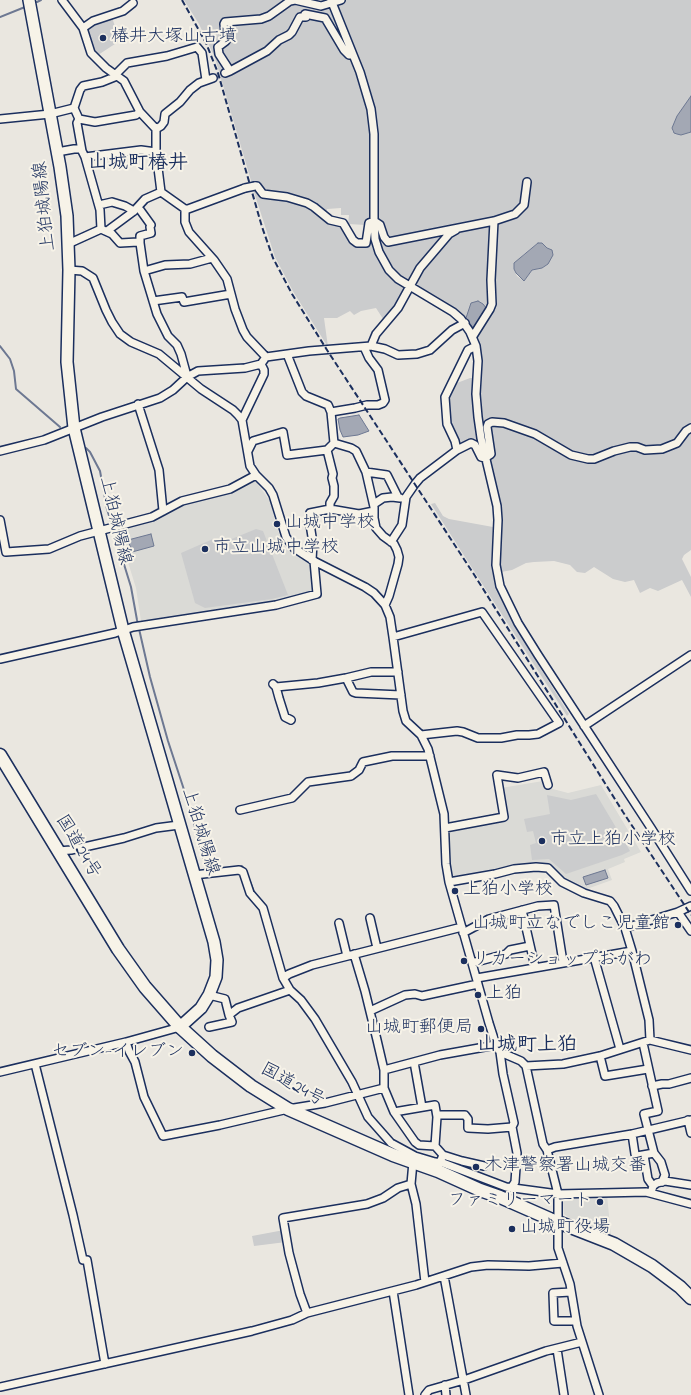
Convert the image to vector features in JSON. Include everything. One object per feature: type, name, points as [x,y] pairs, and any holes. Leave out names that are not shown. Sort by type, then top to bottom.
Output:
[{"type":"highway","name":"国道24号","points":[[0,755],[118,949],[145,987],[180,1027],[212,1056],[251,1086],[288,1109],[414,1162],[439,1167],[558,1222],[614,1244],[641,1259],[664,1275],[691,1298]]},
{"type":"main road","name":"上狛城陽線","points":[[30,0],[57,152],[66,216],[69,270],[67,362],[74,428],[122,630],[214,942],[217,960],[216,977],[210,995],[201,1008],[180,1027]]},
{"type":"street","points":[[62,0],[82,28],[91,52],[106,68],[119,77],[127,86],[140,112],[156,129],[156,152],[161,192],[185,209],[188,209],[208,203],[245,188],[257,186],[264,194],[301,201],[314,207],[330,220],[342,223],[350,237],[357,243],[366,244],[369,223],[374,221]]},
{"type":"street","points":[[341,0],[331,1],[321,6],[295,0],[290,1],[269,16],[261,19],[225,22],[226,41],[218,47],[218,50],[227,72],[267,51],[279,40],[289,35],[300,17],[306,17],[305,14],[325,18],[344,50],[348,55],[353,55]]},
{"type":"street","points":[[331,1],[365,84],[373,123],[375,238],[382,259],[393,274],[453,312],[465,323],[473,336],[476,346],[478,361],[477,405],[481,438],[496,506],[498,534],[496,565],[500,586],[518,623],[538,655],[691,891]]},
{"type":"street","points":[[82,28],[93,21],[123,11],[133,3]]},
{"type":"street","points":[[104,230],[100,210],[82,148],[77,123],[79,119],[74,108],[80,90],[83,86],[102,82],[117,76],[117,73],[127,63],[167,56],[197,47],[202,53],[209,79],[199,83],[190,90],[180,102],[166,114],[164,122],[156,129]]},
{"type":"street","points":[[0,119],[50,114],[74,108]]},
{"type":"street","points":[[79,119],[95,122],[136,115],[140,112]]},
{"type":"street","points":[[57,152],[80,149],[84,154]]},
{"type":"street","points":[[84,154],[141,150],[156,152]]},
{"type":"street","points":[[374,221],[380,225],[384,237],[388,242],[494,221],[515,214],[524,205],[527,182]]},
{"type":"street","points":[[68,244],[104,230],[136,209],[145,199],[161,192]]},
{"type":"street","points":[[98,205],[112,202],[136,209],[151,225],[151,233],[140,236],[144,271],[157,314],[168,336],[177,344],[187,377]]},
{"type":"street","points":[[185,209],[186,222],[189,232],[212,258],[227,279],[234,309],[243,330],[247,337],[266,357]]},
{"type":"street","points":[[473,336],[492,304],[491,280],[494,221]]},
{"type":"street","points":[[331,412],[383,403],[385,400],[378,370],[369,358],[368,347],[376,334],[398,308],[426,260],[449,234],[461,227]]},
{"type":"street","points":[[104,230],[112,234],[120,243],[140,243]]},
{"type":"street","points":[[144,271],[166,265],[190,264],[212,258]]},
{"type":"street","points":[[69,270],[82,271],[94,278],[109,316],[120,334],[130,342],[159,354],[201,389],[233,410],[242,420],[250,466],[273,495],[288,541],[297,551],[365,587],[374,593],[385,605],[390,617],[406,721],[421,735],[430,756],[442,804],[445,828],[446,864],[449,882],[489,1023],[496,1045],[500,1052],[500,1062],[514,1123],[512,1127],[517,1153],[515,1182],[511,1188]]},
{"type":"street","points":[[153,301],[182,297],[184,302],[231,294]]},
{"type":"street","points":[[0,451],[44,440],[167,394],[187,377],[198,371],[238,368],[261,364],[266,357],[287,354],[368,347],[403,356],[430,350],[455,328],[458,328],[465,323]]},
{"type":"street","points":[[458,450],[447,424],[446,397],[468,350],[476,346]]},
{"type":"street","points":[[287,354],[302,392],[306,396],[328,405],[331,412],[334,443]]},
{"type":"street","points":[[242,420],[264,374],[261,364]]},
{"type":"street","points":[[138,404],[159,470],[163,511]]},
{"type":"street","points":[[486,458],[491,454],[487,427],[488,424],[492,422],[504,423],[527,431],[571,455],[588,460],[630,447],[637,447],[646,450],[662,449],[677,443],[686,431],[691,428]]},
{"type":"street","points":[[248,451],[253,441],[283,432],[287,454],[327,450],[334,443]]},
{"type":"street","points":[[334,443],[356,451],[366,472],[374,507],[376,528],[383,536],[392,542],[397,550],[399,557],[389,596],[385,605]]},
{"type":"street","points":[[392,542],[402,525],[406,497],[420,478],[469,443],[473,444],[481,457],[486,458]]},
{"type":"street","points":[[327,450],[333,474],[334,496],[330,503],[330,509]]},
{"type":"street","points":[[366,472],[387,475],[398,497]]},
{"type":"street","points":[[0,520],[6,552],[49,549],[74,538],[152,517],[182,501],[230,488],[256,475]]},
{"type":"street","points":[[0,659],[138,626],[276,604],[317,594],[310,513],[330,509],[359,514],[374,507],[383,498],[398,497],[406,501]]},
{"type":"street","points":[[393,637],[482,612],[559,723],[538,734],[516,735],[501,738],[478,738],[457,731],[421,735]]},
{"type":"street","points":[[584,726],[691,655]]},
{"type":"street","points":[[291,720],[285,716],[274,686],[346,678],[371,672],[398,672]]},
{"type":"street","points":[[346,678],[353,692],[356,693],[402,696]]},
{"type":"street","points":[[240,810],[292,798],[297,795],[308,782],[351,776],[359,770],[363,762],[392,756],[430,756]]},
{"type":"street","points":[[445,828],[504,817],[497,775],[518,778],[544,772],[548,785]]},
{"type":"street","points":[[58,851],[71,850],[124,838],[156,828],[179,825]]},
{"type":"street","points":[[449,882],[514,869],[536,867],[548,868],[562,882],[584,893],[610,901],[614,906],[624,928],[632,950],[649,1020],[650,1040]]},
{"type":"street","points":[[194,875],[239,870],[242,872],[250,893],[263,908],[284,978],[290,990],[301,1000],[316,1019],[358,1094],[368,1117],[391,1143],[415,1156],[435,1162],[439,1167],[511,1188],[558,1194],[652,1190],[691,1204]]},
{"type":"street","points":[[284,978],[289,974],[312,965],[377,948],[463,930],[490,919],[538,906],[554,905],[563,962]]},
{"type":"street","points":[[624,928],[678,912],[691,906]]},
{"type":"street","points":[[522,910],[535,967]]},
{"type":"street","points":[[678,912],[691,931]]},
{"type":"street","points":[[370,918],[377,948]]},
{"type":"street","points":[[339,923],[370,1011],[384,1070],[384,1088],[394,1112],[415,1142],[435,1146],[443,1155],[484,1166]]},
{"type":"street","points":[[472,963],[506,954],[510,950],[530,946]]},
{"type":"street","points":[[370,1011],[405,995],[414,994],[422,996],[535,967],[632,950]]},
{"type":"street","points":[[594,957],[620,1050]]},
{"type":"street","points":[[230,1015],[238,1008],[290,990]]},
{"type":"street","points":[[209,1027],[232,1022],[225,998],[210,995]]},
{"type":"street","points":[[0,1072],[126,1042],[180,1027]]},
{"type":"street","points":[[526,1066],[563,1064],[600,1056],[650,1040],[691,1050]]},
{"type":"street","points":[[126,1042],[135,1062],[146,1102],[162,1136],[220,1125],[288,1109],[325,1103],[384,1088]]},
{"type":"street","points":[[643,1043],[658,1111],[644,1114],[654,1153],[662,1162],[664,1175],[662,1182]]},
{"type":"street","points":[[384,1070],[440,1055],[496,1045]]},
{"type":"street","points":[[500,1052],[521,1061],[526,1066],[543,1144],[547,1150],[558,1194],[558,1248],[570,1284],[576,1321],[599,1395]]},
{"type":"street","points":[[600,1056],[605,1076],[648,1069]]},
{"type":"street","points":[[414,1062],[422,1107]]},
{"type":"street","points":[[35,1064],[83,1260],[87,1260],[105,1364]]},
{"type":"street","points":[[652,1086],[669,1084],[691,1078]]},
{"type":"street","points":[[394,1112],[435,1105],[437,1115],[435,1146]]},
{"type":"street","points":[[437,1115],[465,1116],[468,1119],[468,1128],[488,1129],[512,1127]]},
{"type":"street","points":[[547,1150],[555,1147],[632,1134],[690,1120],[691,1133]]},
{"type":"street","points":[[632,1134],[635,1154],[637,1156],[654,1153]]},
{"type":"street","points":[[439,1167],[443,1155]]},
{"type":"street","points":[[644,1155],[648,1179],[652,1190]]},
{"type":"street","points":[[414,1162],[411,1184],[416,1204],[425,1282]]},
{"type":"street","points":[[652,1190],[657,1183],[662,1182],[691,1184]]},
{"type":"street","points":[[308,1313],[300,1294],[289,1253],[283,1218],[367,1204],[383,1198],[398,1188],[411,1184]]},
{"type":"street","points":[[0,1387],[210,1339],[252,1331],[292,1320],[308,1313],[416,1286],[471,1267],[488,1265],[529,1266],[562,1263]]},
{"type":"street","points":[[444,1276],[466,1395]]},
{"type":"street","points":[[393,1291],[409,1395]]},
{"type":"street","points":[[571,1292],[553,1294],[554,1321],[576,1321]]},
{"type":"street","points":[[425,1395],[429,1390],[464,1380],[536,1354],[582,1342]]},
{"type":"street","points":[[556,1349],[564,1395]]},
{"type":"street","points":[[444,1385],[446,1395]]},
{"type":"shaded area","points":[[184,0],[326,0],[357,73],[367,110],[370,134],[371,218],[366,225],[348,224],[349,215],[341,215],[341,208],[327,209],[326,215],[315,205],[264,192],[252,184],[215,58],[199,24]]},
{"type":"shaded area","points":[[335,0],[691,0],[691,96],[672,131],[681,135],[691,132],[691,550],[684,555],[682,559],[691,577],[691,597],[682,580],[658,591],[650,588],[640,593],[634,580],[625,582],[613,579],[594,567],[585,573],[577,572],[570,565],[554,561],[526,563],[512,570],[501,572],[499,563],[502,534],[501,505],[484,436],[481,394],[482,361],[480,345],[474,330],[464,316],[400,275],[389,262],[383,251],[379,238],[378,221],[378,134],[375,109],[364,70]],"holes":[[[538,243],[542,243],[547,248],[548,264],[542,268],[532,270],[524,281],[517,276],[514,269],[523,255]]]},
{"type":"shaded area","points":[[112,17],[118,42],[98,55],[90,45],[85,28]]},
{"type":"shaded area","points":[[691,96],[691,132],[681,135],[674,133],[672,128],[677,116]]},
{"type":"shaded area","points":[[255,187],[263,194],[301,202],[342,225],[360,245],[370,226],[372,247],[378,261],[390,277],[403,287],[405,293],[385,322],[376,308],[361,311],[354,315],[350,311],[337,318],[324,318],[328,347],[294,293],[275,257],[253,189]]},
{"type":"shaded area","points":[[538,243],[542,243],[547,248],[552,250],[553,255],[548,264],[542,268],[532,270],[524,281],[516,273],[514,263]]},
{"type":"shaded area","points":[[478,301],[487,309],[474,329],[466,318],[471,303]]},
{"type":"shaded area","points":[[472,378],[472,401],[477,441],[474,439],[459,447],[451,428],[447,398],[454,385]]},
{"type":"shaded area","points":[[359,415],[369,431],[358,435],[343,437],[338,419]]},
{"type":"shaded area","name":"市立山城中学校","points":[[254,479],[270,501],[283,545],[296,556],[309,563],[313,590],[309,594],[275,601],[141,621],[136,588],[118,530],[154,520],[184,503]]},
{"type":"shaded area","points":[[435,503],[443,516],[449,519],[493,527],[491,566],[496,587],[529,650],[569,714],[567,716],[431,504]]},
{"type":"shaded area","points":[[256,529],[263,531],[288,595],[272,599],[205,608],[195,603],[181,553],[213,539],[217,545]]},
{"type":"shaded area","points":[[151,534],[154,546],[132,552],[128,540]]},
{"type":"shaded area","name":"市立上狛小学校","points":[[543,781],[549,788],[568,793],[601,785],[641,852],[624,859],[625,862],[608,869],[612,880],[584,890],[576,888],[545,866],[452,880],[450,872],[449,829],[507,819],[501,788]]},
{"type":"shaded area","points":[[596,794],[630,851],[566,874],[549,859],[532,860],[530,845],[536,843],[533,831],[527,832],[524,819],[550,814],[547,795],[571,800]]},
{"type":"shaded area","points":[[605,870],[608,878],[586,885],[583,877]]},
{"type":"shaded area","points":[[607,1195],[611,1235],[564,1214],[563,1198]]},
{"type":"shaded area","points":[[284,1230],[286,1242],[254,1246],[252,1236]]},
{"type":"waterway","points":[[37,2],[41,0]]},
{"type":"waterway","points":[[0,17],[25,7]]},
{"type":"waterway","points":[[0,346],[10,359],[14,371],[16,389],[60,427]]},
{"type":"waterway","points":[[86,448],[90,452],[100,471],[107,509],[131,587],[150,677],[168,741],[190,808],[205,865],[211,870]]},
{"type":"waterway","points":[[230,868],[242,866],[246,871]]},
{"type":"waterway","points":[[249,879],[255,894]]},
{"type":"tunnel","points":[[213,78],[225,73]]},
{"type":"railway","points":[[182,0],[206,43],[218,73],[262,227],[273,258],[292,294],[475,576],[623,812],[691,915]]},
{"type":"place","name":"椿井大塚山古墳","points":[[103,38]]},
{"type":"place","name":"山城中学校","points":[[277,524]]},
{"type":"place","name":"市立山城中学校","points":[[205,549]]},
{"type":"place","name":"市立上狛小学校","points":[[542,841]]},
{"type":"place","name":"上狛小学校","points":[[455,891]]},
{"type":"place","name":"山城町立なでしこ児童館","points":[[678,925]]},
{"type":"place","name":"リカーショップおがわ","points":[[464,961]]},
{"type":"place","name":"上狛","points":[[478,995]]},
{"type":"place","name":"山城町郵便局","points":[[481,1029]]},
{"type":"place","name":"セブン-イレブン","points":[[192,1053]]},
{"type":"place","name":"木津警察署山城交番","points":[[476,1167]]},
{"type":"place","name":"ファミリーマート","points":[[600,1202]]},
{"type":"place","name":"山城町役場","points":[[512,1229]]},
{"type":"district","name":"山城町椿井","points":[[138,165]]},
{"type":"district","name":"山城町上狛","points":[[527,1047]]}]
